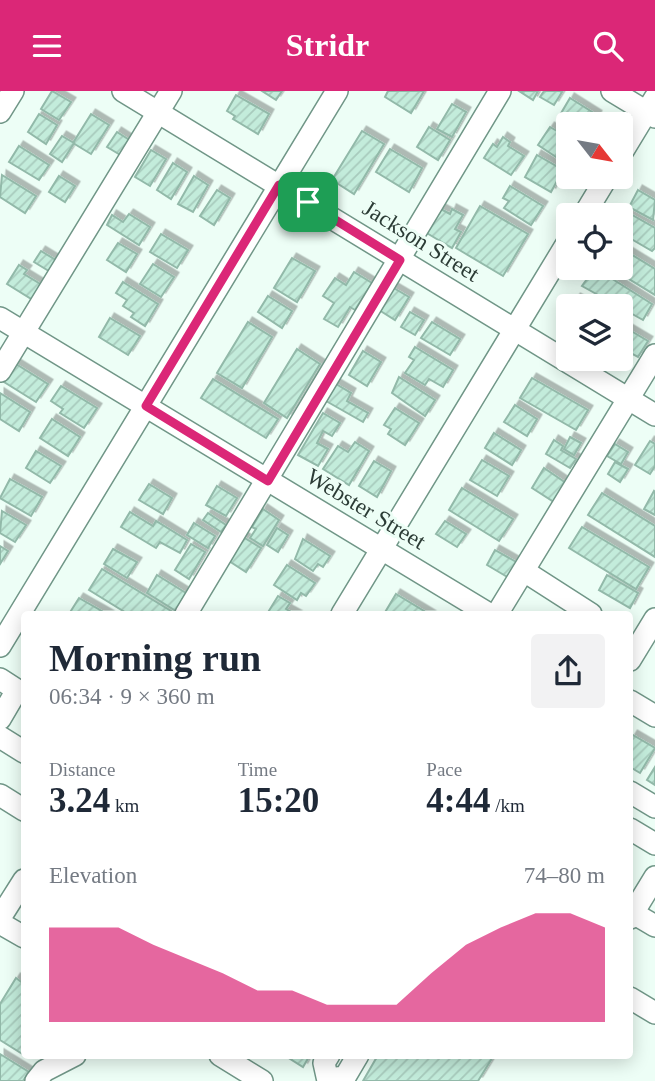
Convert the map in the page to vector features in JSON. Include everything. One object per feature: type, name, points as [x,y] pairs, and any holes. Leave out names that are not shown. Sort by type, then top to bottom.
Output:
[{"type":"street","points":[[0,112],[13,91]]},
{"type":"street","name":"Jackson Street","points":[[123,91],[655,415]]},
{"type":"street","points":[[0,371],[171,91]]},
{"type":"street","points":[[0,646],[337,91]]},
{"type":"street","points":[[188,611],[500,91]]},
{"type":"street","points":[[612,91],[652,109],[634,135]]},
{"type":"street","points":[[344,611],[556,261]]},
{"type":"street","name":"Webster Street","points":[[0,318],[484,611]]},
{"type":"street","points":[[499,611],[655,355]]},
{"type":"street","points":[[524,571],[586,611]]},
{"type":"street","points":[[633,655],[655,619]]},
{"type":"street","points":[[0,679],[18,690],[0,719]]},
{"type":"street","points":[[633,703],[655,716]]},
{"type":"street","points":[[0,737],[21,750]]},
{"type":"street","points":[[633,794],[655,807]]},
{"type":"street","points":[[0,795],[21,808]]},
{"type":"street","points":[[633,831],[655,844]]},
{"type":"street","points":[[633,913],[654,881]]},
{"type":"street","points":[[21,885],[0,920],[21,935]]},
{"type":"street","points":[[633,917],[655,926]]},
{"type":"street","points":[[633,1000],[655,1013]]},
{"type":"street","points":[[36,1081],[50,1067],[67,1059]]},
{"type":"street","points":[[226,1059],[262,1081]]},
{"type":"street","points":[[326,1059],[324,1063],[329,1080],[345,1077],[356,1059]]},
{"type":"building","points":[[52,91],[71,102],[59,120],[41,109]]},
{"type":"building","points":[[262,91],[282,91],[276,100]]},
{"type":"building","points":[[388,91],[424,91],[411,113],[385,97]]},
{"type":"building","points":[[519,91],[538,91],[533,100]]},
{"type":"building","points":[[544,91],[562,92],[554,105],[540,97]]},
{"type":"building","points":[[236,95],[269,114],[258,134],[233,119],[235,116],[227,111]]},
{"type":"building","points":[[570,98],[592,112],[562,112]]},
{"type":"building","points":[[452,104],[466,112],[452,137],[437,129]]},
{"type":"building","points":[[39,114],[57,125],[46,144],[28,132]]},
{"type":"building","points":[[91,114],[109,125],[91,154],[73,143]]},
{"type":"building","points":[[429,127],[450,140],[438,160],[417,147]]},
{"type":"building","points":[[550,127],[556,130],[556,157],[538,145]]},
{"type":"building","points":[[362,131],[384,144],[354,194],[332,180]]},
{"type":"building","points":[[117,132],[131,141],[122,156],[107,147]]},
{"type":"building","points":[[62,136],[74,143],[62,162],[50,154]]},
{"type":"building","points":[[503,137],[510,142],[508,146],[524,156],[511,175],[484,158],[493,144],[497,147]]},
{"type":"building","points":[[19,146],[49,165],[39,180],[9,162]]},
{"type":"building","points":[[390,149],[422,168],[409,192],[376,172]]},
{"type":"building","points":[[151,150],[166,159],[150,186],[135,177]]},
{"type":"building","points":[[537,155],[556,166],[556,183],[551,192],[525,177]]},
{"type":"building","points":[[173,163],[187,172],[171,199],[157,190]]},
{"type":"building","points":[[2,175],[36,196],[25,213],[0,197]]},
{"type":"building","points":[[59,176],[75,186],[65,202],[49,192]]},
{"type":"building","points":[[194,176],[208,185],[193,212],[178,204]]},
{"type":"building","points":[[510,186],[543,206],[531,225],[504,208],[509,201],[503,198]]},
{"type":"building","points":[[217,190],[230,198],[214,225],[200,216]]},
{"type":"building","points":[[638,190],[655,200],[653,220],[633,209],[631,203]]},
{"type":"building","points":[[480,206],[528,234],[503,276],[456,248]]},
{"type":"building","points":[[439,208],[450,214],[452,209],[463,215],[455,229],[461,232],[452,248],[425,232]]},
{"type":"building","points":[[129,214],[150,227],[139,245],[107,225],[112,215],[123,222]]},
{"type":"building","points":[[633,215],[655,228],[655,248],[652,251],[633,240]]},
{"type":"building","points":[[161,234],[188,250],[177,268],[150,252]]},
{"type":"building","points":[[118,243],[137,254],[126,272],[107,260]]},
{"type":"building","points":[[41,251],[59,262],[52,273],[34,262]]},
{"type":"building","points":[[633,255],[655,269],[655,295],[631,280],[633,280]]},
{"type":"building","points":[[292,258],[315,271],[297,302],[274,288]]},
{"type":"building","points":[[153,264],[174,277],[161,297],[140,284]]},
{"type":"building","points":[[19,265],[27,270],[24,274],[42,285],[33,300],[7,284]]},
{"type":"building","points":[[354,272],[372,283],[355,310],[350,307],[338,327],[324,319],[334,303],[323,296],[335,278],[346,285]]},
{"type":"building","points":[[586,280],[614,280],[652,304],[643,320],[633,314],[633,294],[596,294],[582,286]]},
{"type":"building","points":[[123,282],[158,304],[145,326],[131,317],[134,313],[123,306],[127,300],[116,293]]},
{"type":"building","points":[[392,287],[409,297],[395,320],[379,310]]},
{"type":"building","points":[[268,296],[292,311],[282,328],[258,312]]},
{"type":"building","points":[[410,312],[424,320],[415,335],[401,327]]},
{"type":"building","points":[[110,318],[140,336],[128,355],[99,337]]},
{"type":"building","points":[[248,322],[272,337],[242,388],[217,373]]},
{"type":"building","points":[[432,322],[460,339],[450,355],[421,338]]},
{"type":"building","points":[[633,332],[648,341],[638,357],[633,354]]},
{"type":"building","points":[[415,347],[453,370],[443,387],[429,379],[425,385],[405,373],[414,360],[409,357]]},
{"type":"building","points":[[297,349],[320,364],[287,418],[264,403]]},
{"type":"building","points":[[363,351],[381,362],[367,386],[349,375]]},
{"type":"building","points":[[16,364],[48,384],[36,402],[4,382]]},
{"type":"building","points":[[399,377],[435,400],[425,416],[392,393]]},
{"type":"building","points":[[532,378],[588,410],[576,430],[520,398]]},
{"type":"building","points":[[213,379],[278,419],[266,438],[201,398]]},
{"type":"building","points":[[336,384],[351,393],[347,401],[368,413],[363,422],[326,401]]},
{"type":"building","points":[[61,386],[97,408],[84,428],[60,413],[63,409],[51,401]]},
{"type":"building","points":[[0,393],[30,412],[19,431],[0,419]]},
{"type":"building","points":[[515,405],[537,419],[527,436],[504,422]]},
{"type":"building","points":[[395,408],[419,423],[405,445],[388,434],[391,429],[384,425]]},
{"type":"building","points":[[323,413],[340,423],[332,436],[323,431],[317,443],[328,449],[318,466],[298,455]]},
{"type":"building","points":[[52,419],[80,437],[68,456],[40,438]]},
{"type":"building","points":[[494,433],[521,450],[512,465],[485,448]]},
{"type":"building","points":[[570,437],[581,443],[574,455],[564,449]]},
{"type":"building","points":[[554,440],[563,446],[561,450],[576,459],[570,468],[546,454]]},
{"type":"building","points":[[650,441],[655,444],[655,466],[650,474],[635,465]]},
{"type":"building","points":[[355,442],[369,451],[349,485],[323,469],[338,446],[348,452]]},
{"type":"building","points":[[615,444],[628,452],[621,464],[607,456]]},
{"type":"building","points":[[36,451],[61,466],[50,483],[26,468]]},
{"type":"building","points":[[482,460],[509,476],[497,496],[470,480]]},
{"type":"building","points":[[374,461],[391,471],[377,497],[359,486]]},
{"type":"building","points":[[615,462],[628,469],[620,482],[608,474]]},
{"type":"building","points":[[544,468],[566,483],[554,502],[532,488]]},
{"type":"building","points":[[10,479],[42,497],[31,516],[0,498]]},
{"type":"building","points":[[149,484],[172,498],[163,514],[139,500]]},
{"type":"building","points":[[217,486],[237,498],[226,516],[206,505]]},
{"type":"building","points":[[462,488],[513,519],[499,541],[449,510]]},
{"type":"building","points":[[655,492],[655,515],[644,509]]},
{"type":"building","points":[[602,493],[655,526],[655,557],[588,515]]},
{"type":"building","points":[[263,509],[279,520],[263,546],[250,538],[256,529],[252,527]]},
{"type":"building","points":[[2,511],[26,525],[15,542],[0,533]]},
{"type":"building","points":[[130,512],[153,526],[156,521],[187,540],[180,553],[160,542],[156,548],[121,527]]},
{"type":"building","points":[[208,513],[226,525],[221,532],[203,520]]},
{"type":"building","points":[[445,521],[466,534],[457,547],[436,534]]},
{"type":"building","points":[[194,523],[215,536],[208,548],[187,535]]},
{"type":"building","points":[[582,527],[649,567],[636,589],[569,548]]},
{"type":"building","points":[[277,528],[288,535],[278,552],[267,545]]},
{"type":"building","points":[[243,537],[261,548],[246,572],[229,561]]},
{"type":"building","points":[[303,539],[330,556],[323,567],[318,564],[313,571],[295,559]]},
{"type":"building","points":[[191,544],[205,552],[189,579],[175,570]]},
{"type":"building","points":[[0,546],[8,551],[0,564]]},
{"type":"building","points":[[113,549],[137,562],[127,578],[104,564]]},
{"type":"building","points":[[495,550],[518,563],[509,578],[487,565]]},
{"type":"building","points":[[287,565],[315,583],[306,596],[301,593],[297,600],[274,585]]},
{"type":"building","points":[[102,569],[171,611],[123,611],[89,590]]},
{"type":"building","points":[[157,575],[186,593],[176,611],[147,593]]},
{"type":"building","points":[[607,575],[638,593],[630,608],[599,590]]},
{"type":"building","points":[[396,594],[424,611],[386,611]]},
{"type":"building","points":[[278,596],[290,603],[286,609],[290,611],[269,611]]},
{"type":"building","points":[[79,598],[102,611],[71,611]]},
{"type":"building","points":[[633,735],[655,748],[640,773],[633,769]]},
{"type":"building","points":[[655,767],[655,785],[647,780]]},
{"type":"building","points":[[16,978],[21,982],[21,1053],[0,1040],[0,1004]]},
{"type":"building","points":[[0,1054],[29,1072],[23,1081],[0,1081]]},
{"type":"building","points":[[290,1059],[308,1059],[303,1067]]},
{"type":"building","points":[[376,1059],[492,1059],[478,1081],[363,1081]]},
{"type":"route","points":[[279,185],[308,202],[400,260],[268,481],[146,406],[279,185]]}]
